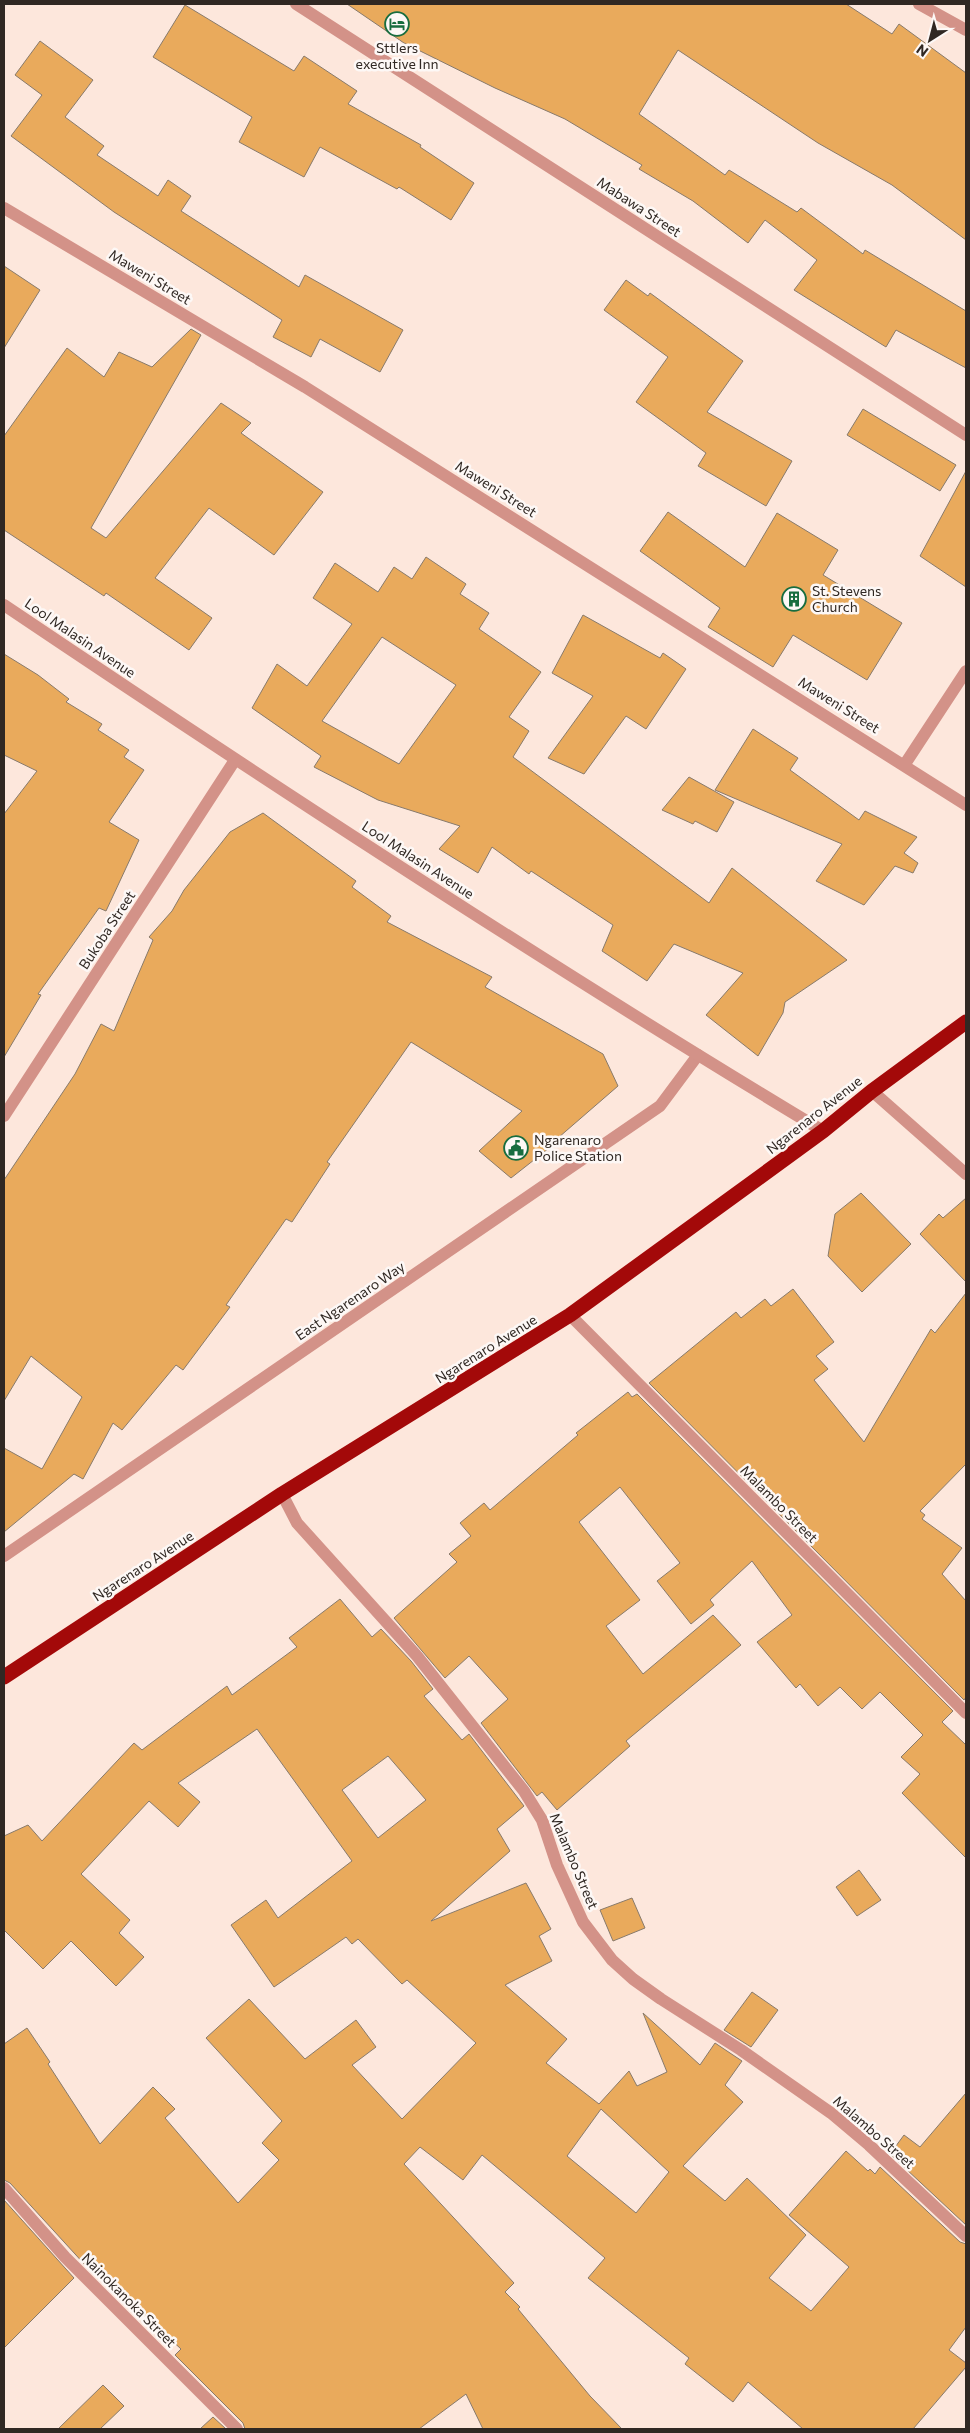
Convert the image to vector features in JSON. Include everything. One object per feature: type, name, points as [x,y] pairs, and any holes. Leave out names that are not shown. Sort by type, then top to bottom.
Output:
[{"type":"highway","name":"Ngarenaro Avenue","points":[[4,1677],[282,1494],[570,1315],[823,1132],[872,1091],[966,1022]]},
{"type":"street","name":"Mabawa Street","points":[[296,4],[966,435]]},
{"type":"street","points":[[919,4],[966,30]]},
{"type":"street","name":"Maweni Street","points":[[4,208],[305,387],[905,764],[966,805]]},
{"type":"street","name":"Lool Malasin Avenue","points":[[4,605],[235,760],[558,968],[823,1132]]},
{"type":"street","points":[[905,764],[966,671]]},
{"type":"street","name":"Bukoba Street","points":[[4,1116],[235,760]]},
{"type":"street","name":"East Ngarenaro Way","points":[[4,1556],[660,1106],[698,1055]]},
{"type":"street","points":[[872,1091],[966,1174]]},
{"type":"street","name":"Malambo Street","points":[[570,1315],[966,1713]]},
{"type":"street","name":"Malambo Street","points":[[282,1494],[297,1522],[418,1656],[524,1791],[542,1820],[557,1865],[583,1922],[612,1960],[654,1994],[742,2050],[831,2113],[869,2145],[966,2236]]},
{"type":"street","name":"Nainokanoka Street","points":[[4,2188],[65,2257],[237,2429]]},
{"type":"building","points":[[347,4],[846,4],[892,34],[899,24],[966,73],[966,240],[892,185],[818,143],[678,50],[639,114],[725,175],[729,170],[797,212],[801,208],[863,254],[865,250],[966,311],[966,368],[896,330],[886,347],[794,290],[817,260],[765,220],[748,243],[693,201],[639,169],[642,165],[565,119],[495,88],[404,43]]},
{"type":"building","points":[[185,5],[294,71],[304,56],[357,91],[348,104],[421,145],[420,147],[474,183],[451,220],[399,187],[397,189],[320,147],[304,177],[239,142],[252,117],[153,57]]},
{"type":"building","points":[[40,41],[93,80],[65,117],[104,146],[97,155],[158,196],[168,180],[191,196],[181,211],[299,287],[305,275],[403,330],[380,372],[320,339],[311,357],[273,337],[282,320],[114,212],[11,136],[42,95],[15,75]]},
{"type":"building","points":[[4,266],[40,290],[4,348]]},
{"type":"building","points":[[626,280],[648,296],[650,293],[743,361],[707,412],[792,461],[766,506],[698,466],[706,453],[636,402],[668,357],[604,310]]},
{"type":"building","points":[[191,329],[201,335],[91,528],[106,538],[221,403],[251,423],[241,433],[323,492],[274,555],[209,508],[155,578],[212,618],[189,650],[106,593],[104,596],[4,530],[4,436],[67,348],[104,377],[119,352],[152,367]]},
{"type":"building","points":[[863,409],[956,465],[940,491],[847,435]]},
{"type":"building","points":[[966,471],[966,587],[920,556]]},
{"type":"building","name":"St. Stevens Church","points":[[668,512],[745,567],[777,513],[838,550],[823,575],[902,623],[867,680],[793,635],[773,667],[708,627],[720,608],[640,551]]},
{"type":"building","points":[[426,557],[466,584],[460,594],[489,613],[479,629],[541,672],[509,717],[529,731],[513,757],[709,903],[732,868],[847,960],[785,1002],[783,1013],[758,1056],[706,1015],[743,973],[674,944],[647,981],[602,951],[613,925],[531,871],[529,874],[492,847],[478,873],[439,849],[460,826],[378,800],[314,767],[321,756],[252,708],[277,664],[307,686],[352,624],[313,598],[335,563],[378,592],[394,567],[412,579]],"holes":[[[382,637],[456,685],[399,764],[322,721]]]},
{"type":"building","points":[[583,615],[660,658],[663,653],[686,669],[646,729],[626,716],[584,774],[548,758],[593,696],[552,673]]},
{"type":"building","points":[[4,654],[38,675],[69,699],[66,702],[102,724],[98,730],[129,750],[124,757],[144,770],[109,822],[139,840],[106,911],[99,908],[38,994],[41,995],[4,1057],[4,814],[37,771],[4,755]]},
{"type":"building","points":[[753,729],[798,758],[790,770],[859,820],[865,811],[917,837],[904,853],[918,863],[913,873],[895,866],[864,905],[816,881],[842,844],[715,790]]},
{"type":"building","points":[[689,777],[734,802],[717,832],[695,821],[693,824],[662,810]]},
{"type":"building","points":[[263,813],[356,881],[352,887],[391,916],[387,922],[492,977],[485,987],[603,1054],[618,1086],[551,1144],[553,1145],[511,1178],[479,1151],[522,1111],[411,1042],[327,1162],[330,1164],[292,1222],[286,1219],[226,1305],[230,1307],[183,1370],[176,1365],[122,1430],[113,1423],[83,1479],[74,1474],[4,1532],[4,1448],[42,1469],[82,1397],[31,1356],[4,1401],[4,1180],[75,1074],[101,1024],[114,1031],[153,940],[149,937],[172,911],[184,890],[230,832]]},
{"type":"building","points":[[861,1193],[911,1244],[862,1292],[828,1256],[835,1214]]},
{"type":"building","points":[[966,1198],[966,1282],[920,1234],[939,1214],[943,1218]]},
{"type":"building","points":[[793,1289],[834,1342],[816,1356],[828,1369],[814,1380],[864,1442],[931,1329],[935,1333],[966,1293],[966,1464],[920,1511],[925,1515],[922,1519],[962,1548],[942,1574],[966,1601],[966,1697],[964,1700],[649,1383],[736,1312],[741,1318],[765,1299],[771,1306]]},
{"type":"building","points":[[628,1392],[632,1397],[637,1394],[953,1711],[942,1722],[966,1745],[966,1858],[902,1793],[920,1774],[901,1757],[923,1735],[880,1692],[862,1709],[840,1687],[818,1706],[800,1684],[796,1688],[757,1642],[792,1615],[752,1561],[710,1600],[714,1605],[691,1624],[657,1581],[680,1563],[620,1487],[579,1522],[640,1600],[606,1626],[643,1674],[713,1615],[741,1645],[626,1741],[630,1746],[557,1810],[542,1792],[537,1796],[481,1723],[508,1699],[469,1656],[445,1678],[394,1618],[457,1562],[449,1554],[471,1536],[460,1523],[484,1503],[490,1510],[578,1435],[576,1433]]},
{"type":"building","points":[[340,1599],[372,1637],[381,1629],[411,1661],[433,1689],[424,1696],[462,1740],[469,1734],[524,1806],[497,1829],[510,1851],[431,1921],[526,1883],[551,1929],[539,1936],[552,1961],[505,1985],[567,2039],[546,2063],[599,2104],[629,2071],[637,2086],[667,2072],[643,2013],[700,2065],[715,2043],[742,2061],[725,2085],[743,2102],[683,2166],[725,2201],[747,2178],[806,2235],[769,2278],[811,2311],[849,2267],[789,2215],[846,2151],[868,2171],[870,2169],[875,2174],[880,2167],[960,2242],[966,2244],[966,2327],[949,2350],[966,2363],[966,2367],[913,2429],[803,2429],[748,2382],[733,2402],[685,2364],[689,2358],[588,2278],[605,2258],[482,2155],[463,2180],[420,2147],[404,2164],[514,2283],[505,2292],[520,2307],[518,2309],[590,2396],[622,2429],[483,2429],[466,2394],[419,2429],[245,2429],[243,2423],[175,2355],[181,2349],[89,2264],[86,2266],[10,2183],[4,2180],[4,2044],[27,2028],[100,2144],[153,2087],[175,2109],[165,2118],[238,2203],[279,2160],[262,2143],[282,2121],[206,2038],[249,1999],[305,2059],[356,2020],[376,2047],[352,2065],[402,2119],[476,2043],[407,1980],[402,1984],[358,1939],[352,1944],[346,1937],[274,1987],[231,1925],[266,1900],[278,1918],[352,1861],[257,1729],[178,1783],[200,1802],[178,1827],[149,1801],[81,1874],[130,1920],[119,1933],[144,1957],[116,1986],[71,1941],[43,1969],[4,1930],[4,1836],[28,1825],[42,1841],[134,1743],[142,1750],[227,1686],[232,1695],[297,1647],[289,1638]],"holes":[[[388,1756],[426,1800],[378,1838],[342,1790]],[[601,2109],[669,2172],[636,2213],[567,2156]]]},
{"type":"building","points":[[859,1870],[881,1900],[857,1916],[836,1887]]},
{"type":"building","points":[[632,1898],[645,1928],[613,1941],[600,1910]]},
{"type":"building","points":[[752,1992],[778,2010],[751,2047],[724,2030]]},
{"type":"building","points":[[966,2093],[966,2225],[890,2154],[904,2135],[920,2147]]},
{"type":"building","points":[[4,2200],[74,2278],[4,2348]]},
{"type":"building","points":[[103,2385],[124,2406],[100,2429],[58,2429]]},
{"type":"building","points":[[213,2417],[226,2429],[200,2429]]},
{"type":"place","name":"Sttlers executive Inn","points":[[397,24]]},
{"type":"place","name":"St. Stevens Church","points":[[794,599]]},
{"type":"place","name":"Ngarenaro Police Station","points":[[516,1148]]}]
